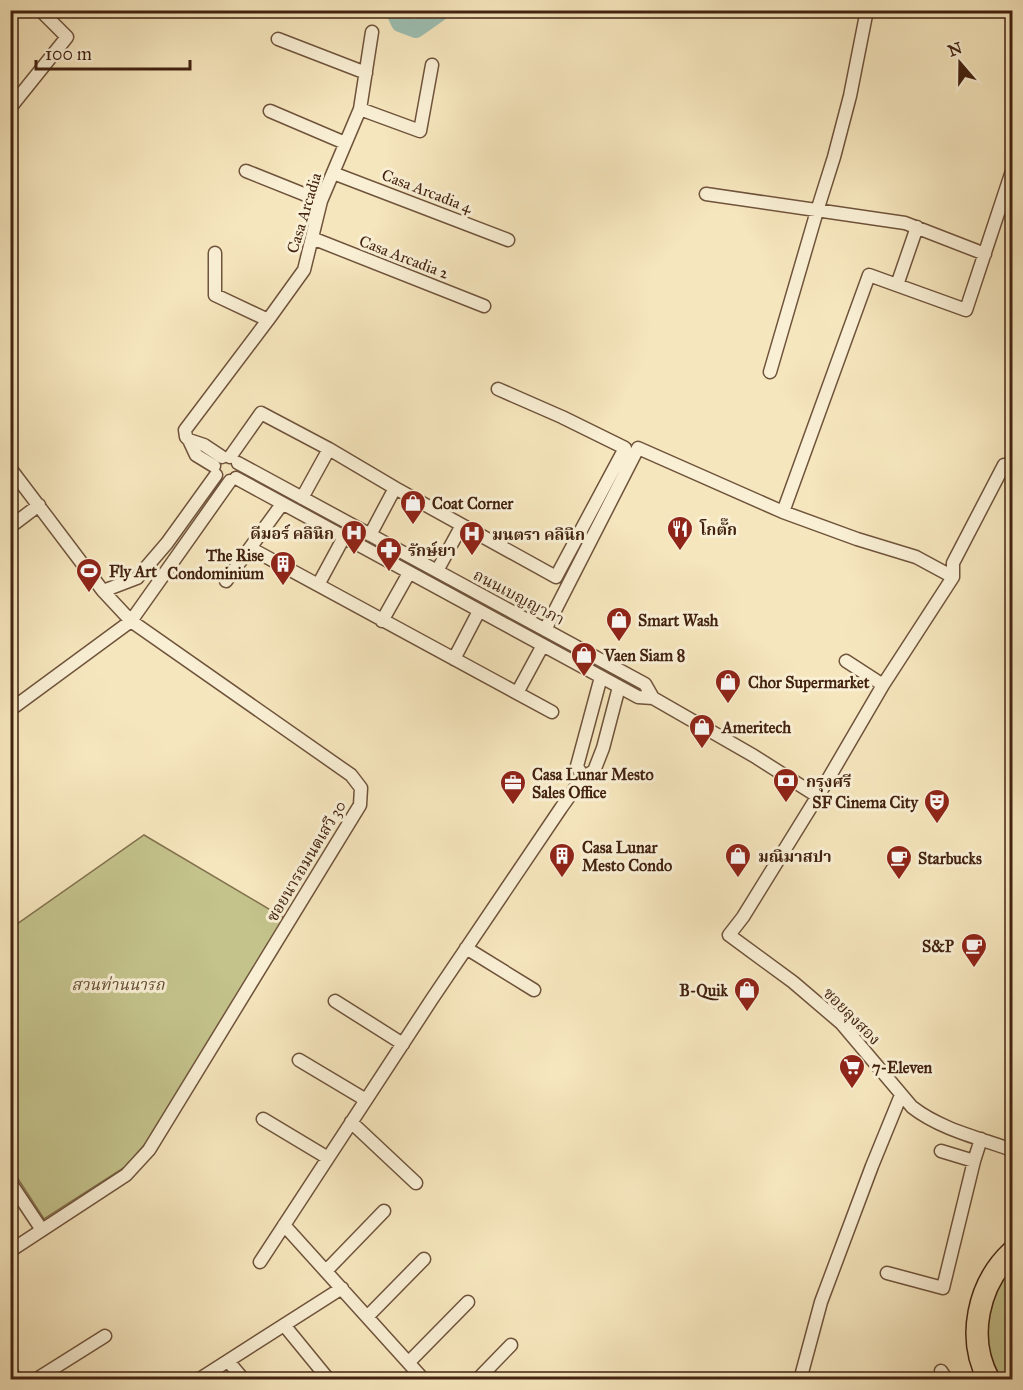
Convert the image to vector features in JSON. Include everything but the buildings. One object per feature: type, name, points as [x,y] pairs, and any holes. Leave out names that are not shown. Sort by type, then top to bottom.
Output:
[{"type":"highway","points":[[990,1380],[983,1365],[978,1344],[980,1308],[989,1281],[999,1265],[1012,1252]]},
{"type":"street","points":[[10,108],[67,37],[40,10]]},
{"type":"street","points":[[770,372],[834,157],[850,96],[867,10]]},
{"type":"street","name":"Casa Arcadia","points":[[224,464],[196,455],[186,437],[185,430],[304,270],[321,201],[360,109],[372,32]]},
{"type":"street","points":[[278,39],[366,73]]},
{"type":"street","points":[[360,109],[420,131],[432,65]]},
{"type":"street","points":[[270,111],[345,143]]},
{"type":"street","points":[[246,171],[321,201]]},
{"type":"street","points":[[783,512],[869,275],[966,310],[1012,171]]},
{"type":"street","name":"Casa Arcadia 4","points":[[333,173],[508,240]]},
{"type":"street","points":[[706,194],[905,223],[985,254]]},
{"type":"street","points":[[897,285],[917,227]]},
{"type":"street","name":"Casa Arcadia 2","points":[[312,238],[484,306]]},
{"type":"street","points":[[215,253],[215,295],[268,320]]},
{"type":"street","points":[[103,591],[137,578],[167,543],[261,413],[556,577],[625,448],[498,389]]},
{"type":"street","points":[[545,630],[638,448],[783,512],[857,539],[916,557],[952,577]]},
{"type":"street","points":[[302,498],[329,449]]},
{"type":"street","points":[[10,710],[130,621],[239,471],[224,464]]},
{"type":"street","name":"ถนนเบญญาภา","points":[[653,698],[645,684],[302,498],[224,464],[222,481],[233,480],[282,504],[638,697],[653,698],[817,796]]},
{"type":"street","points":[[817,796],[883,685],[952,577],[953,563],[1004,465]]},
{"type":"street","name":"ซอยนารถมนตเสวี 30","points":[[10,468],[103,591],[130,621],[351,775],[361,788],[360,805],[149,1150],[126,1175],[10,1251]]},
{"type":"street","points":[[370,535],[395,488]]},
{"type":"street","points":[[226,581],[282,504]]},
{"type":"street","points":[[10,527],[39,506]]},
{"type":"street","points":[[437,571],[462,525]]},
{"type":"street","points":[[318,585],[344,537]]},
{"type":"street","points":[[167,543],[179,553]]},
{"type":"street","points":[[383,558],[390,546]]},
{"type":"street","points":[[250,548],[552,712]]},
{"type":"street","points":[[382,621],[408,573]]},
{"type":"street","points":[[454,659],[479,611]]},
{"type":"street","points":[[518,632],[525,619]]},
{"type":"street","points":[[517,693],[543,645]]},
{"type":"street","points":[[846,661],[883,685]]},
{"type":"street","points":[[583,777],[578,766],[601,677]]},
{"type":"street","points":[[260,1262],[466,948],[583,777],[594,771],[603,748],[619,687]]},
{"type":"street","name":"ซอยลุงสอง","points":[[817,796],[743,917],[729,935],[793,982],[841,1023],[901,1095],[924,1117],[1012,1150]]},
{"type":"street","points":[[466,948],[534,990]]},
{"type":"street","points":[[335,1000],[403,1044]]},
{"type":"street","points":[[299,1060],[366,1100]]},
{"type":"street","points":[[800,1380],[821,1302],[901,1095]]},
{"type":"street","points":[[263,1119],[328,1158]]},
{"type":"street","points":[[351,1122],[416,1183]]},
{"type":"street","points":[[886,1273],[943,1288],[981,1139]]},
{"type":"street","points":[[941,1150],[974,1161]]},
{"type":"street","points":[[10,1182],[42,1230]]},
{"type":"street","points":[[326,1271],[384,1211]]},
{"type":"street","points":[[284,1225],[424,1380]]},
{"type":"street","points":[[368,1317],[424,1260]]},
{"type":"street","points":[[198,1380],[342,1288]]},
{"type":"street","points":[[410,1362],[468,1302]]},
{"type":"street","points":[[284,1325],[330,1380]]},
{"type":"street","points":[[35,1380],[105,1336]]},
{"type":"street","points":[[477,1380],[511,1345]]},
{"type":"street","points":[[228,1361],[244,1380]]},
{"type":"street","points":[[10,1371],[17,1380]]},
{"type":"green space","name":"สวนท่านนารถ","points":[[144,835],[284,918],[146,1143],[125,1167],[44,1219],[11,1168],[10,929]]},
{"type":"green space","points":[[1012,1264],[1012,1379],[1002,1380],[989,1348],[987,1325],[994,1292]]},
{"type":"waterway","points":[[394,10],[400,23],[416,29],[443,10]]},
{"type":"place","name":"Coat Corner","points":[[413,526]]},
{"type":"place","name":"โกตั๊ก","points":[[680,552]]},
{"type":"place","name":"ดีมอร์ คลินิก","points":[[354,556]]},
{"type":"place","name":"มนตรา คลินิก","points":[[472,557]]},
{"type":"place","name":"รักษ์ยา","points":[[389,573]]},
{"type":"place","name":"The Rise Condominium","points":[[283,587]]},
{"type":"place","name":"Fly Art","points":[[89,594]]},
{"type":"place","name":"Smart Wash","points":[[619,643]]},
{"type":"place","name":"Vaen Siam 8","points":[[584,678]]},
{"type":"place","name":"Chor Supermarket","points":[[728,705]]},
{"type":"place","name":"Ameritech","points":[[702,750]]},
{"type":"place","name":"กรุงศรี","points":[[786,804]]},
{"type":"place","name":"Casa Lunar Mesto Sales Office","points":[[513,806]]},
{"type":"place","name":"SF Cinema City","points":[[937,825]]},
{"type":"place","name":"Casa Lunar Mesto Condo","points":[[562,879]]},
{"type":"place","name":"มณิมาสปา","points":[[738,879]]},
{"type":"place","name":"Starbucks","points":[[899,881]]},
{"type":"place","name":"S&P","points":[[974,969]]},
{"type":"place","name":"B-Quik","points":[[747,1013]]},
{"type":"place","name":"7-Eleven","points":[[852,1090]]}]
